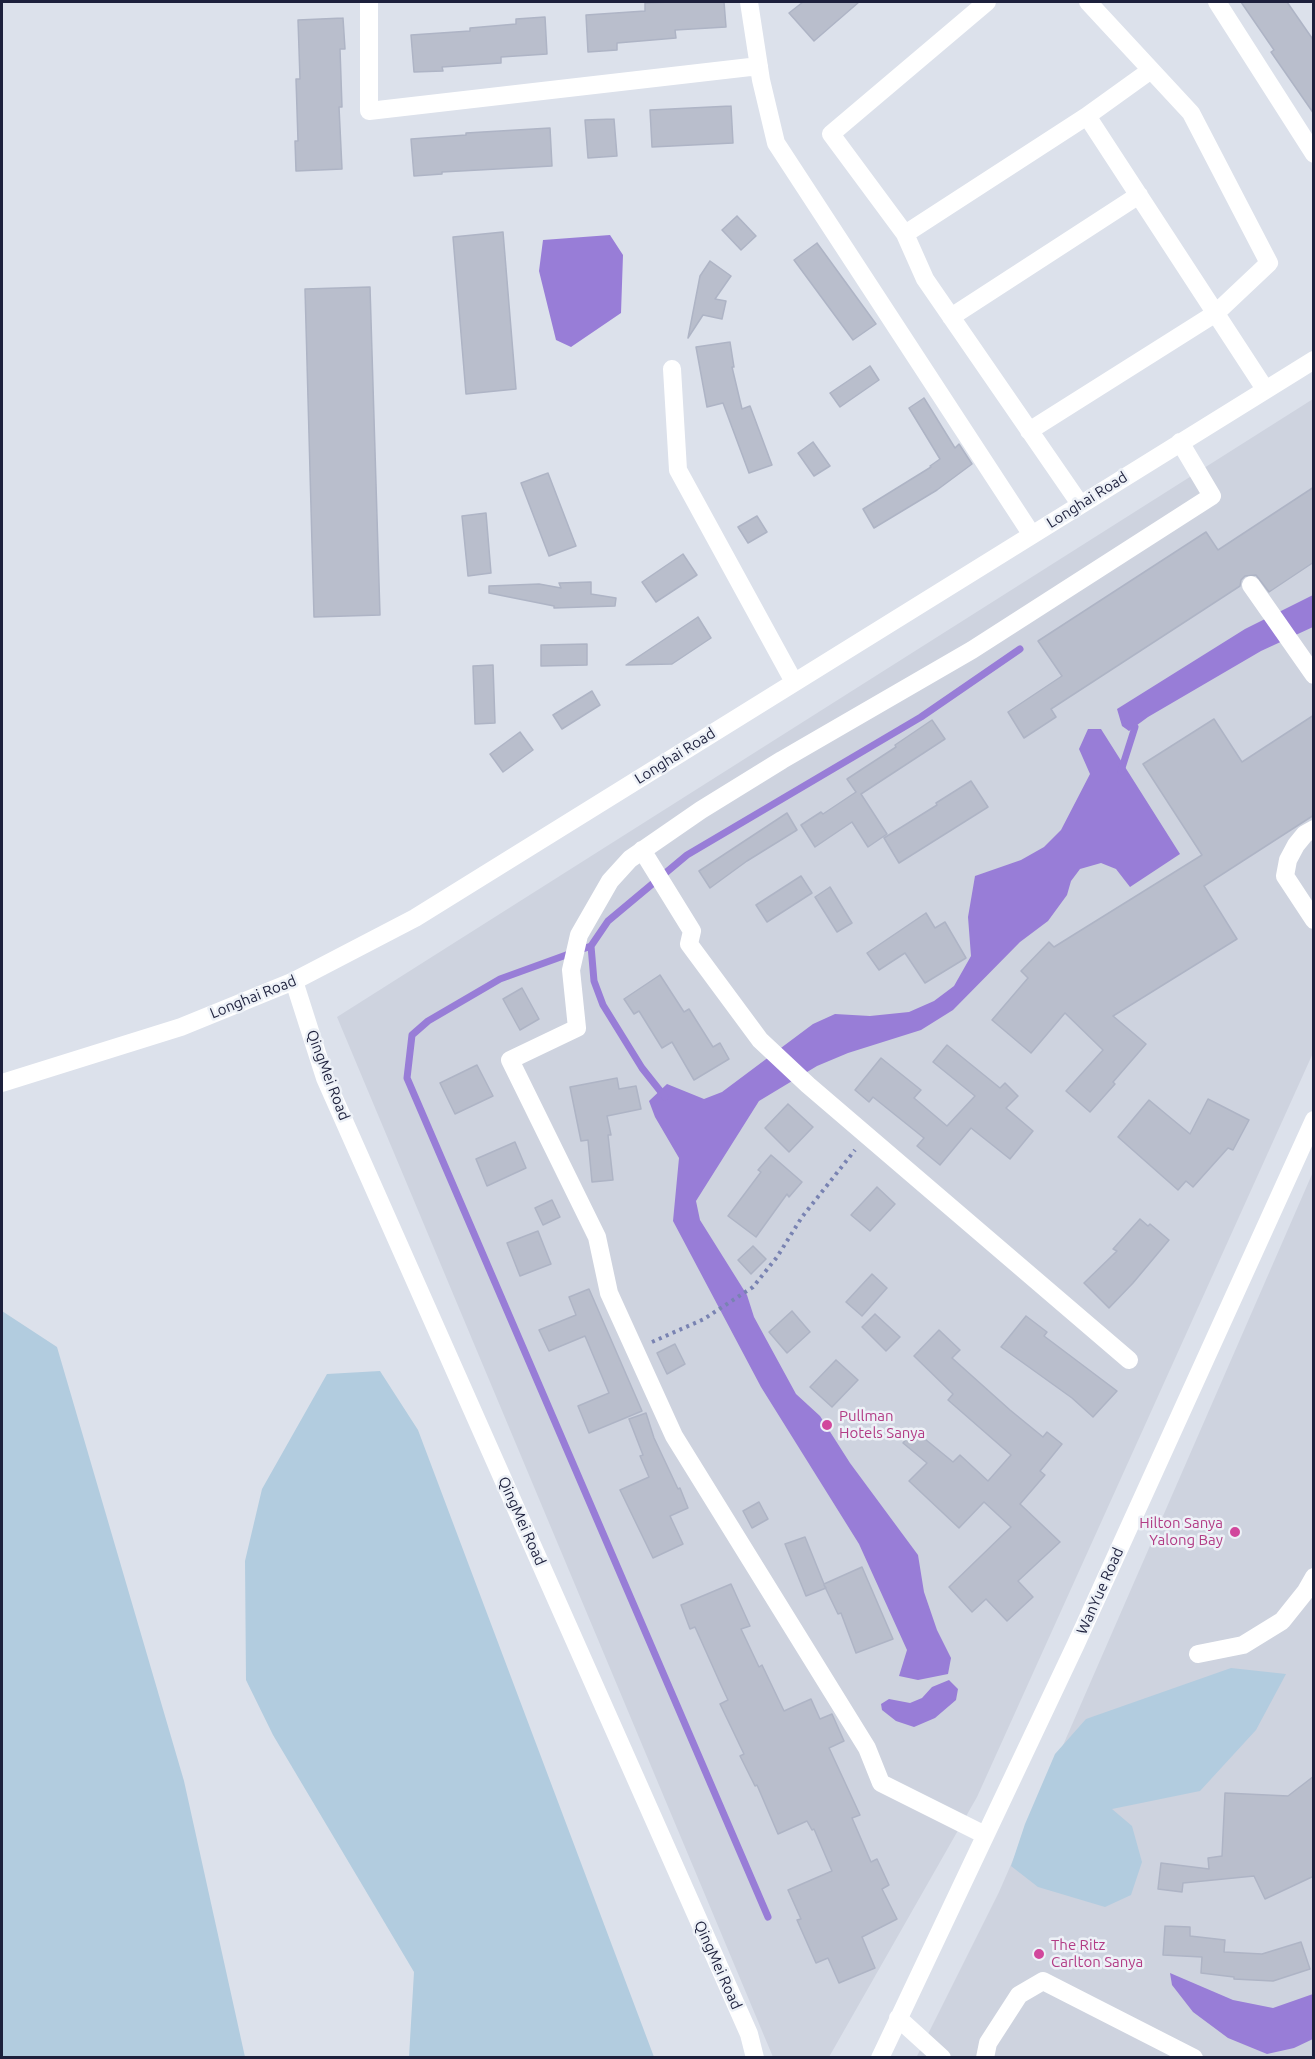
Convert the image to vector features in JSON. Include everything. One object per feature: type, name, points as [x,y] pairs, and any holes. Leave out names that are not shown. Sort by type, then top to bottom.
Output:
[{"type":"street","points":[[369,2],[369,111],[759,66]]},
{"type":"street","points":[[749,2],[759,66],[776,143],[1032,534]]},
{"type":"street","points":[[987,2],[831,134],[905,234],[925,279],[1080,504]]},
{"type":"street","points":[[1029,431],[1216,313],[1269,263],[1191,113],[1088,2]]},
{"type":"street","points":[[1217,2],[1314,154]]},
{"type":"street","points":[[905,234],[1087,116],[1151,70]]},
{"type":"street","points":[[1087,116],[1265,389]]},
{"type":"street","points":[[951,317],[1139,195]]},
{"type":"street","name":"Longhai Road","points":[[2,1083],[181,1027],[294,981],[415,918],[1314,360]]},
{"type":"street","points":[[672,369],[678,470],[794,682]]},
{"type":"street","points":[[985,1834],[881,1783],[867,1748],[674,1436],[609,1293],[597,1237],[510,1060],[577,1028],[571,970],[579,935],[610,881],[630,859],[701,810],[782,760],[972,650],[1212,496],[1180,442]]},
{"type":"street","points":[[1251,585],[1314,675]]},
{"type":"street","points":[[1314,829],[1305,834],[1296,845],[1288,860],[1285,876],[1314,920]]},
{"type":"street","points":[[642,850],[692,931],[689,944],[760,1040],[808,1085],[1129,1360]]},
{"type":"street","name":"QingMei Road","points":[[294,981],[325,1078],[749,2034],[755,2058]]},
{"type":"street","name":"WanYue Road","points":[[879,2058],[1076,1644],[1314,1120]]},
{"type":"street","points":[[1198,1654],[1243,1645],[1282,1621],[1314,1577]]},
{"type":"street","points":[[985,2058],[988,2043],[1019,1995],[1044,1981],[1194,2058]]},
{"type":"street","points":[[898,2018],[942,2058]]},
{"type":"path","points":[[634,1350],[712,1314],[753,1287],[777,1257],[802,1217],[866,1135]]},
{"type":"shaded area","points":[[610,235],[623,255],[621,313],[571,347],[556,340],[539,271],[543,240]]},
{"type":"shaded area","name":"Pullman Hotels Sanya","points":[[1313,399],[1313,1053],[977,1797],[829,2057],[773,2057],[337,1017]]},
{"type":"shaded area","points":[[1313,595],[1313,627],[1261,651],[1148,717],[1129,731],[1122,726],[1117,709],[1245,629]]},
{"type":"shaded area","points":[[1088,729],[1101,729],[1180,854],[1130,887],[1116,869],[1101,863],[1080,869],[1071,881],[1067,895],[1048,921],[1020,942],[953,1010],[921,1030],[848,1053],[817,1066],[759,1101],[696,1201],[700,1220],[747,1295],[754,1317],[796,1394],[820,1416],[850,1463],[918,1555],[924,1592],[937,1630],[951,1658],[948,1674],[918,1680],[899,1676],[907,1650],[859,1544],[761,1387],[673,1221],[679,1158],[655,1117],[649,1101],[667,1084],[704,1099],[722,1092],[813,1024],[835,1014],[870,1016],[909,1012],[934,1001],[954,986],[971,956],[968,917],[975,876],[1021,860],[1044,847],[1061,830],[1090,774],[1079,749]]},
{"type":"shaded area","name":"Hilton Sanya Yalong Bay","points":[[1313,1172],[1313,2057],[916,2058],[999,1892]]},
{"type":"shaded area","points":[[2,1311],[57,1347],[184,1781],[245,2057],[2,2057]]},
{"type":"shaded area","points":[[380,1371],[418,1430],[654,2057],[409,2057],[414,1972],[273,1735],[246,1680],[245,1561],[262,1489],[327,1374]]},
{"type":"shaded area","points":[[1231,1668],[1286,1674],[1256,1730],[1200,1791],[1112,1809],[1132,1826],[1142,1862],[1131,1895],[1105,1907],[1038,1887],[1011,1866],[1025,1824],[1055,1754],[1086,1719]]},
{"type":"shaded area","points":[[949,1680],[958,1689],[956,1700],[935,1718],[914,1727],[896,1721],[882,1710],[881,1704],[889,1699],[910,1703],[922,1698],[932,1687]]},
{"type":"shaded area","points":[[1170,1973],[1233,2000],[1273,2008],[1313,1994],[1313,2039],[1294,2048],[1267,2054],[1228,2038],[1193,2012],[1172,1985]]},
{"type":"building","points":[[724,2],[726,27],[675,30],[676,38],[617,43],[617,50],[588,52],[586,15],[645,11],[645,3]]},
{"type":"building","points":[[803,2],[859,2],[814,41],[789,13]]},
{"type":"building","points":[[1241,2],[1287,2],[1314,41],[1314,114],[1271,52],[1274,50]]},
{"type":"building","points":[[545,17],[547,54],[501,57],[501,63],[442,67],[443,71],[414,72],[411,35],[470,31],[470,28],[516,24],[516,19]]},
{"type":"building","points":[[343,18],[345,49],[340,49],[342,107],[339,107],[342,169],[296,171],[295,141],[298,141],[296,79],[300,79],[298,20]]},
{"type":"building","points":[[731,106],[733,143],[652,147],[650,110]]},
{"type":"building","points":[[614,119],[617,156],[588,158],[585,120]]},
{"type":"building","points":[[550,128],[552,166],[442,172],[442,174],[414,176],[411,139]]},
{"type":"building","points":[[737,216],[756,236],[741,250],[722,230]]},
{"type":"building","points":[[503,232],[516,389],[466,394],[453,237]]},
{"type":"building","points":[[817,243],[876,324],[853,340],[794,260]]},
{"type":"building","points":[[710,261],[731,276],[715,299],[726,301],[722,319],[703,315],[688,338],[700,276]]},
{"type":"building","points":[[370,287],[380,615],[314,617],[305,289]]},
{"type":"building","points":[[730,342],[734,367],[732,367],[742,409],[750,406],[772,465],[749,473],[723,403],[707,407],[696,347]]},
{"type":"building","points":[[870,366],[879,380],[840,407],[830,393]]},
{"type":"building","points":[[924,398],[955,448],[959,444],[972,464],[937,490],[874,528],[863,509],[931,467],[940,459],[909,408]]},
{"type":"building","points":[[813,442],[830,466],[814,476],[798,453]]},
{"type":"building","points":[[548,473],[576,546],[549,556],[521,483]]},
{"type":"building","points":[[1314,487],[1314,562],[1269,592],[1256,575],[1245,576],[1240,586],[1051,709],[1056,717],[1024,738],[1008,712],[1062,676],[1038,641],[1206,532],[1218,550]]},
{"type":"building","points":[[486,513],[491,573],[468,576],[462,516]]},
{"type":"building","points":[[757,516],[767,532],[748,543],[738,527]]},
{"type":"building","points":[[683,554],[697,575],[656,602],[642,582]]},
{"type":"building","points":[[591,582],[591,594],[616,598],[615,606],[554,608],[554,606],[489,593],[489,586],[539,584],[561,588],[559,583]]},
{"type":"building","points":[[698,617],[711,638],[672,664],[626,665]]},
{"type":"building","points":[[587,644],[587,665],[541,666],[541,645]]},
{"type":"building","points":[[493,665],[495,723],[475,724],[473,666]]},
{"type":"building","points":[[592,691],[600,705],[562,729],[553,715]]},
{"type":"building","points":[[1314,715],[1314,815],[1204,886],[1237,939],[1113,1016],[1146,1044],[1090,1112],[1066,1091],[1103,1050],[1065,1013],[1031,1053],[992,1020],[1028,978],[1021,971],[1049,942],[1054,947],[1202,855],[1143,764],[1214,719],[1242,762]]},
{"type":"building","points":[[932,720],[945,739],[861,794],[887,834],[868,847],[852,822],[815,847],[801,825],[821,812],[823,814],[856,792],[847,779]]},
{"type":"building","points":[[520,732],[533,750],[503,772],[490,754]]},
{"type":"building","points":[[971,781],[988,807],[899,863],[884,838]]},
{"type":"building","points":[[787,813],[797,830],[747,861],[710,888],[699,871]]},
{"type":"building","points":[[801,876],[812,893],[767,922],[756,905]]},
{"type":"building","points":[[830,887],[852,923],[837,932],[815,897]]},
{"type":"building","points":[[926,913],[935,928],[945,922],[966,958],[925,983],[905,953],[879,970],[867,953]]},
{"type":"building","points":[[660,975],[684,1012],[689,1009],[713,1047],[720,1043],[729,1059],[694,1080],[672,1042],[662,1048],[639,1011],[634,1014],[624,999]]},
{"type":"building","points":[[522,988],[539,1019],[520,1030],[503,999]]},
{"type":"building","points":[[947,1045],[1000,1088],[1005,1083],[1018,1096],[1006,1108],[1033,1131],[1010,1159],[971,1128],[940,1165],[917,1146],[924,1138],[873,1097],[869,1102],[855,1090],[881,1058],[921,1090],[914,1098],[947,1126],[975,1096],[933,1062]]},
{"type":"building","points":[[477,1065],[493,1096],[455,1114],[440,1083]]},
{"type":"building","points":[[617,1078],[619,1089],[636,1086],[641,1109],[607,1116],[611,1135],[608,1135],[613,1180],[592,1182],[588,1140],[581,1141],[570,1087]]},
{"type":"building","points":[[1208,1099],[1249,1120],[1233,1150],[1228,1148],[1193,1187],[1186,1181],[1178,1190],[1118,1137],[1149,1100],[1190,1134]]},
{"type":"building","points":[[788,1104],[813,1127],[789,1152],[765,1128]]},
{"type":"building","points":[[515,1142],[526,1168],[487,1186],[476,1159]]},
{"type":"building","points":[[771,1155],[802,1182],[789,1197],[787,1194],[756,1237],[728,1216],[761,1172],[758,1170]]},
{"type":"building","points":[[877,1187],[895,1204],[870,1231],[851,1215]]},
{"type":"building","points":[[552,1200],[560,1217],[543,1225],[535,1208]]},
{"type":"building","points":[[1140,1219],[1148,1226],[1150,1224],[1169,1240],[1109,1308],[1084,1283],[1117,1251],[1113,1249]]},
{"type":"building","points":[[538,1231],[551,1264],[520,1276],[507,1243]]},
{"type":"building","points":[[753,1246],[766,1259],[751,1274],[738,1260]]},
{"type":"building","points":[[872,1274],[887,1288],[862,1316],[846,1302]]},
{"type":"building","points":[[589,1289],[642,1411],[589,1433],[578,1406],[609,1393],[585,1336],[549,1351],[539,1330],[576,1315],[569,1297]]},
{"type":"building","points":[[792,1311],[810,1332],[787,1353],[769,1332]]},
{"type":"building","points":[[875,1314],[900,1337],[886,1351],[862,1327]]},
{"type":"building","points":[[1026,1316],[1047,1332],[1044,1336],[1117,1391],[1093,1417],[1072,1398],[1001,1347]]},
{"type":"building","points":[[939,1330],[960,1350],[952,1358],[1043,1437],[1047,1432],[1062,1444],[1040,1471],[1045,1475],[1020,1504],[1060,1542],[1018,1581],[1033,1597],[1007,1621],[986,1599],[972,1612],[949,1587],[1011,1527],[984,1502],[959,1528],[909,1481],[927,1463],[903,1443],[914,1430],[953,1462],[960,1455],[988,1481],[1011,1455],[948,1400],[953,1394],[914,1356]]},
{"type":"building","points":[[675,1344],[685,1364],[667,1374],[657,1353]]},
{"type":"building","points":[[836,1360],[858,1380],[832,1407],[810,1387]]},
{"type":"building","points":[[646,1413],[654,1438],[688,1508],[670,1516],[683,1544],[653,1558],[620,1490],[649,1477],[629,1419]]},
{"type":"building","points":[[759,1502],[768,1519],[752,1528],[743,1511]]},
{"type":"building","points":[[805,1537],[824,1584],[862,1567],[893,1639],[856,1653],[841,1613],[838,1614],[826,1588],[806,1596],[785,1544]]},
{"type":"building","points":[[731,1584],[750,1626],[741,1629],[759,1667],[762,1665],[784,1711],[811,1699],[820,1719],[832,1714],[844,1741],[829,1748],[860,1815],[852,1818],[871,1862],[877,1859],[889,1885],[882,1889],[897,1919],[862,1937],[875,1968],[839,1983],[828,1958],[816,1963],[797,1920],[801,1919],[788,1890],[832,1871],[814,1829],[812,1830],[807,1821],[778,1834],[757,1785],[755,1786],[740,1756],[744,1754],[720,1704],[728,1700],[695,1627],[690,1629],[681,1605]]},
{"type":"building","points":[[1314,1776],[1314,1876],[1265,1899],[1254,1876],[1183,1883],[1182,1892],[1158,1889],[1161,1863],[1209,1869],[1208,1858],[1222,1856],[1225,1793],[1288,1796]]},
{"type":"building","points":[[1165,1926],[1190,1927],[1190,1936],[1225,1940],[1224,1952],[1262,1954],[1301,1942],[1310,1969],[1273,1981],[1234,1979],[1234,1977],[1201,1973],[1202,1957],[1163,1955]]},
{"type":"waterway","points":[[768,1917],[407,1078],[412,1035],[428,1021],[500,979],[591,946],[608,921],[687,855],[921,717],[1020,649]]},
{"type":"waterway","points":[[1121,771],[1135,727]]},
{"type":"waterway","points":[[591,946],[594,981],[603,1005],[642,1068],[665,1097]]},
{"type":"place","name":"Pullman Hotels Sanya","points":[[827,1425]]},
{"type":"place","name":"Hilton Sanya Yalong Bay","points":[[1235,1532]]},
{"type":"place","name":"The Ritz Carlton Sanya","points":[[1039,1954]]}]
